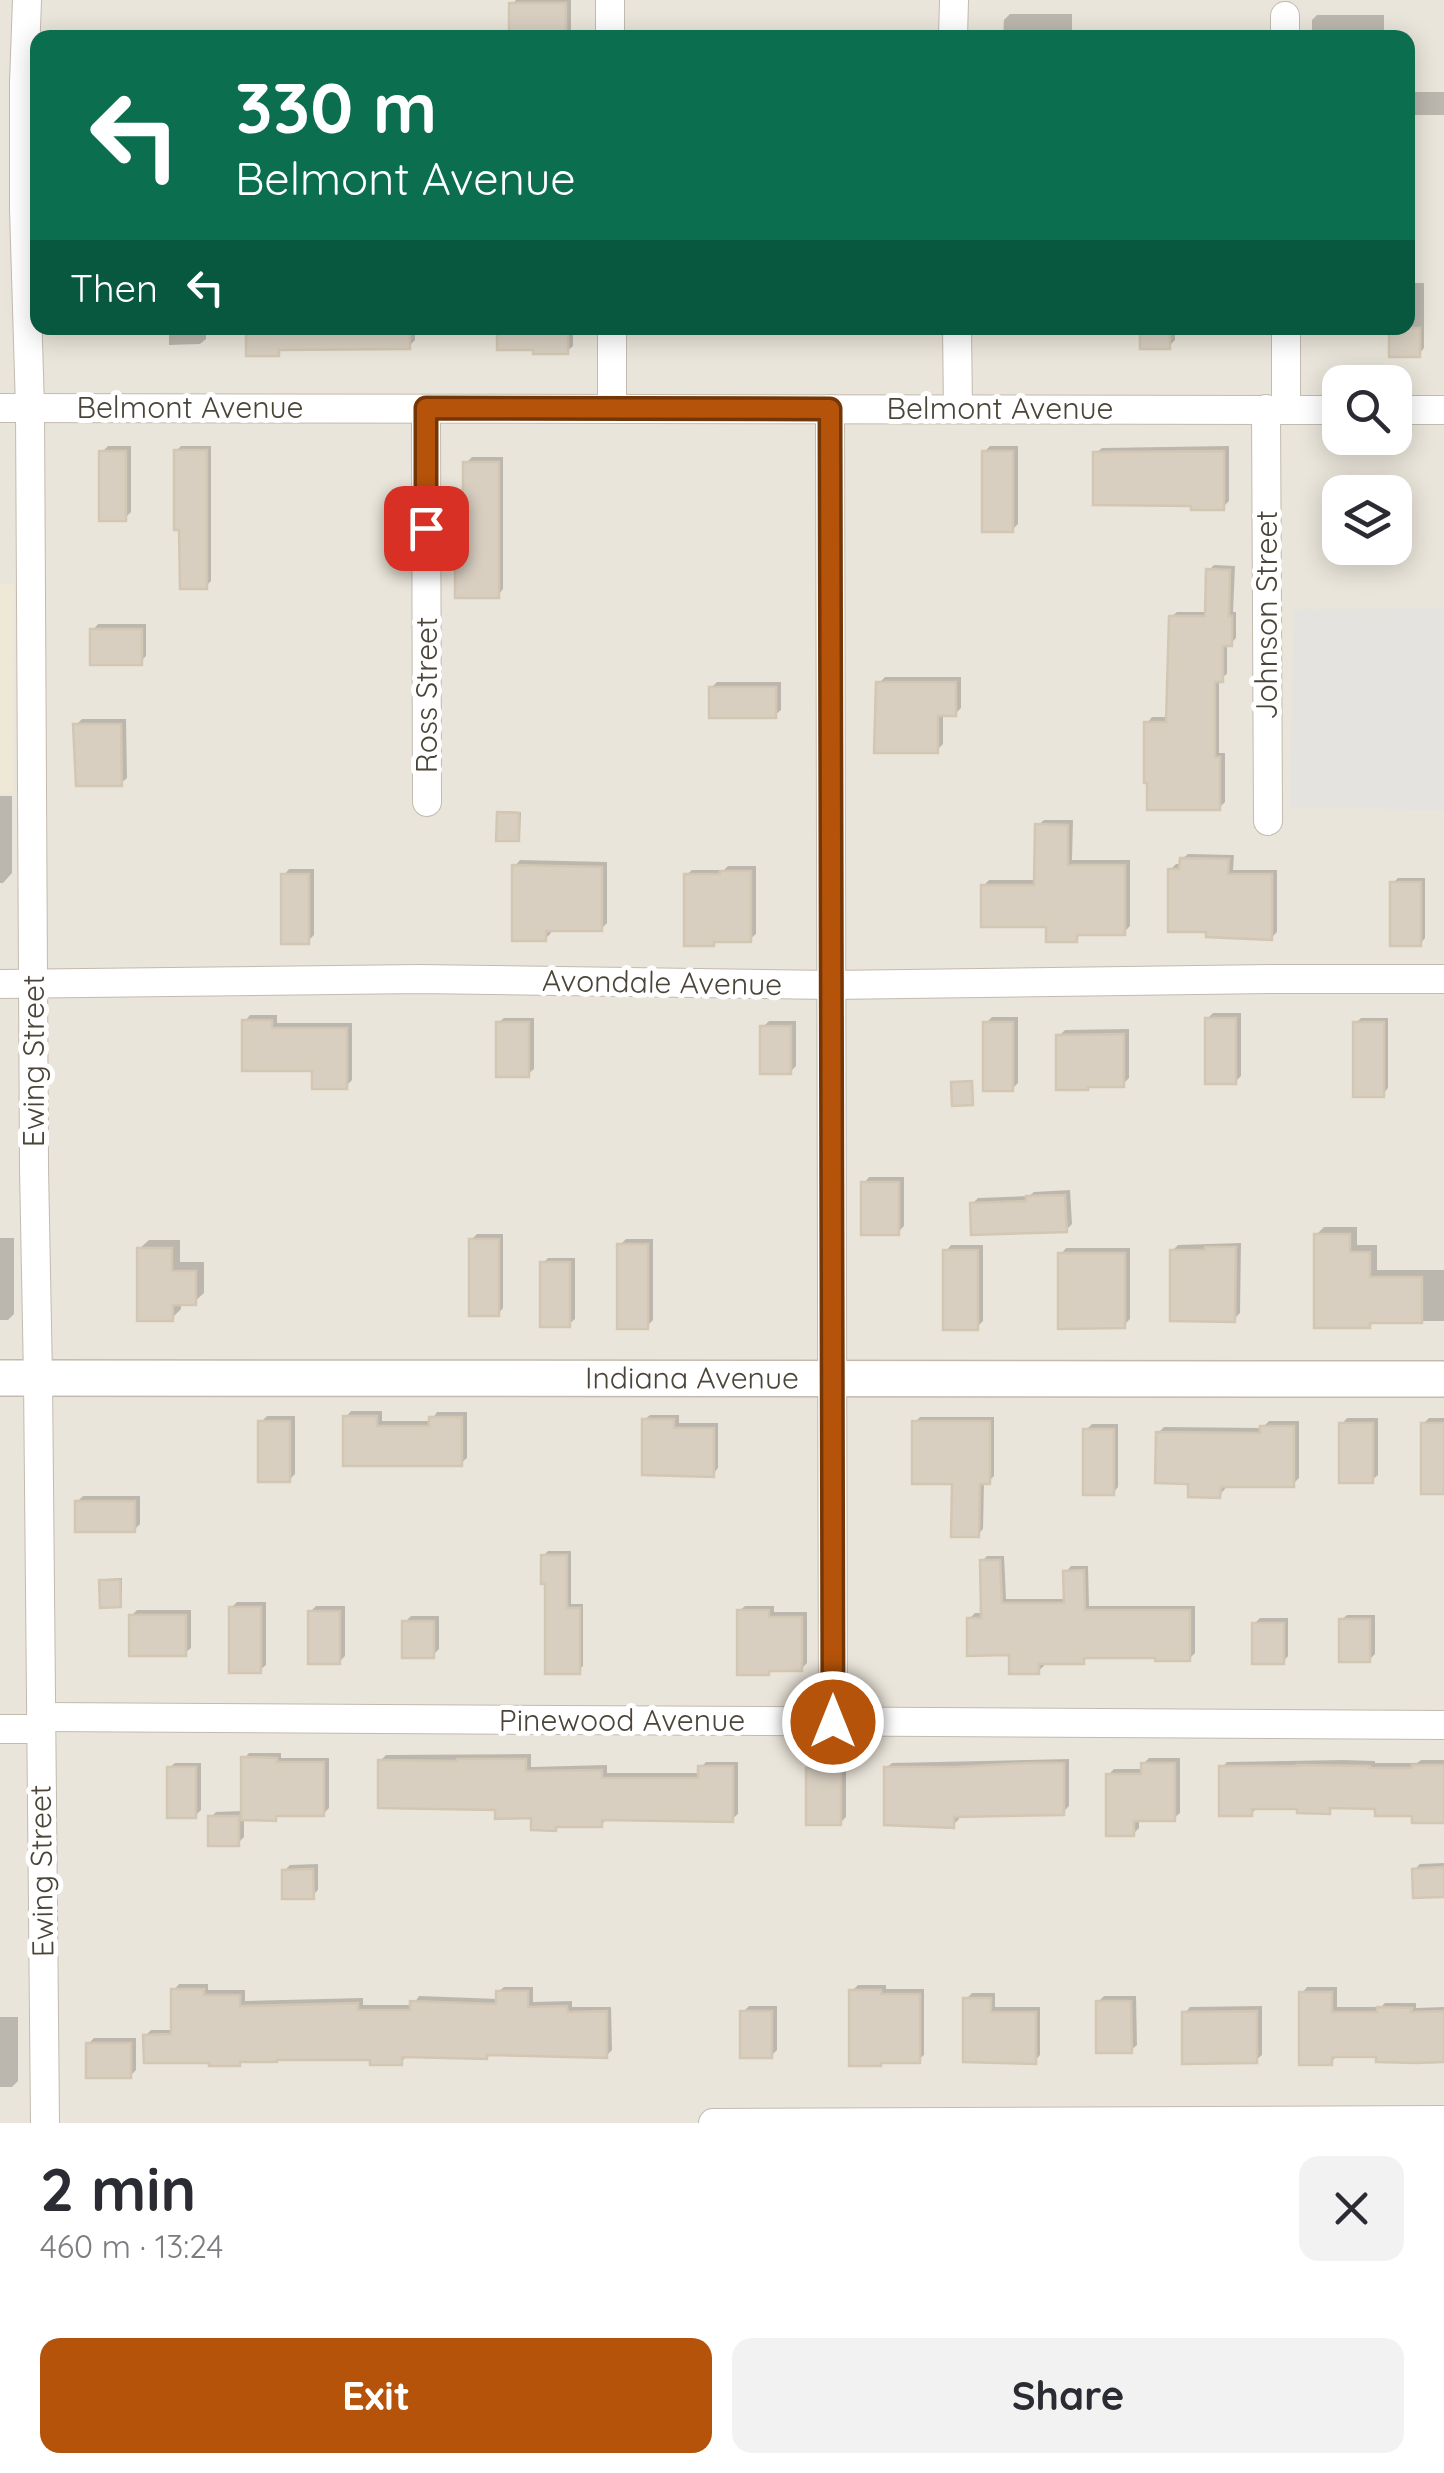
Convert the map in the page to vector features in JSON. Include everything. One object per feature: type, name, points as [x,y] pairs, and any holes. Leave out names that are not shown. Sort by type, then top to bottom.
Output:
[{"type":"street","name":"Ewing Street","points":[[27,0],[24,209],[30,408],[45,2123]]},
{"type":"street","points":[[610,0],[610,30]]},
{"type":"street","points":[[954,0],[954,30]]},
{"type":"street","points":[[612,335],[612,408]]},
{"type":"street","points":[[957,335],[958,409]]},
{"type":"street","name":"Johnson Street","points":[[1268,821],[1276,410],[1285,335]]},
{"type":"street","name":"Belmont Avenue","points":[[0,408],[1322,410]]},
{"type":"street","name":"Ross Street","points":[[426,408],[427,802]]},
{"type":"street","points":[[830,409],[833,1722]]},
{"type":"street","points":[[1412,410],[1444,410]]},
{"type":"street","name":"Avondale Avenue","points":[[0,984],[419,979],[831,985],[1444,980]]},
{"type":"street","name":"Indiana Avenue","points":[[0,1378],[1444,1379]]},
{"type":"street","name":"Pinewood Avenue","points":[[0,1729],[41,1723],[1444,1725]]},
{"type":"street","points":[[713,2123],[1444,2120]]},
{"type":"shaded area","points":[[0,0],[1444,0],[1444,2123],[0,2123]]},
{"type":"shaded area","points":[[0,584],[14,584],[13,793],[0,793]]},
{"type":"shaded area","points":[[1444,608],[1444,810],[1289,807],[1294,609]]},
{"type":"building","points":[[509,3],[566,3],[566,30],[509,30]]},
{"type":"building","points":[[1415,328],[1420,328],[1420,357],[1389,357],[1389,335],[1415,335]]},
{"type":"building","points":[[246,335],[410,335],[410,349],[279,350],[279,356],[246,356]]},
{"type":"building","points":[[497,335],[568,335],[568,354],[497,350]]},
{"type":"building","points":[[1140,335],[1170,335],[1170,349],[1140,349]]},
{"type":"building","points":[[174,450],[207,450],[207,589],[180,589],[179,530],[174,530]]},
{"type":"building","points":[[99,451],[126,451],[126,521],[99,521]]},
{"type":"building","points":[[982,451],[1013,451],[1013,532],[982,532]]},
{"type":"building","points":[[1224,451],[1224,510],[1093,505],[1093,452]]},
{"type":"building","points":[[463,462],[499,462],[499,598],[455,598],[455,561],[463,561]]},
{"type":"building","points":[[1206,569],[1230,570],[1232,646],[1223,646],[1223,682],[1215,682],[1220,810],[1147,810],[1144,722],[1166,722],[1169,616],[1205,616]]},
{"type":"building","points":[[90,629],[142,629],[142,665],[90,665]]},
{"type":"building","points":[[876,682],[956,682],[956,716],[938,716],[938,753],[874,753]]},
{"type":"building","points":[[709,687],[776,687],[776,718],[709,718]]},
{"type":"building","points":[[73,724],[121,724],[122,786],[76,786]]},
{"type":"building","points":[[497,812],[519,813],[519,841],[496,841]]},
{"type":"building","points":[[1035,824],[1068,825],[1068,865],[1125,865],[1125,935],[1077,935],[1077,942],[1046,942],[1046,927],[981,927],[981,885],[1034,885]]},
{"type":"building","points":[[1180,858],[1229,859],[1228,874],[1272,874],[1272,940],[1168,932],[1168,869],[1179,869]]},
{"type":"building","points":[[512,865],[602,867],[602,931],[546,931],[546,941],[512,941]]},
{"type":"building","points":[[751,871],[751,942],[684,946],[684,874]]},
{"type":"building","points":[[281,874],[309,874],[309,944],[281,944]]},
{"type":"building","points":[[1390,882],[1421,882],[1421,946],[1390,946]]},
{"type":"building","points":[[1205,1018],[1236,1018],[1236,1084],[1205,1084]]},
{"type":"building","points":[[242,1020],[272,1020],[272,1028],[347,1028],[347,1089],[312,1089],[312,1071],[242,1071]]},
{"type":"building","points":[[496,1022],[529,1022],[529,1077],[496,1077]]},
{"type":"building","points":[[983,1022],[1013,1022],[1013,1091],[983,1091]]},
{"type":"building","points":[[1353,1022],[1384,1022],[1384,1097],[1353,1097]]},
{"type":"building","points":[[760,1026],[791,1026],[791,1074],[760,1074]]},
{"type":"building","points":[[1124,1034],[1124,1087],[1056,1090],[1056,1035]]},
{"type":"building","points":[[972,1081],[973,1105],[952,1106],[951,1082]]},
{"type":"building","points":[[861,1182],[899,1182],[899,1235],[861,1235]]},
{"type":"building","points":[[1065,1195],[1067,1232],[971,1235],[970,1203]]},
{"type":"building","points":[[1314,1234],[1350,1234],[1350,1252],[1370,1252],[1370,1277],[1422,1277],[1422,1323],[1314,1328]]},
{"type":"building","points":[[469,1239],[499,1239],[499,1316],[469,1316]]},
{"type":"building","points":[[617,1244],[648,1244],[648,1329],[617,1329]]},
{"type":"building","points":[[1236,1247],[1235,1322],[1170,1321],[1170,1250]]},
{"type":"building","points":[[137,1248],[172,1248],[172,1271],[196,1271],[196,1305],[173,1305],[173,1321],[137,1321]]},
{"type":"building","points":[[943,1250],[978,1250],[978,1330],[943,1330]]},
{"type":"building","points":[[1058,1253],[1125,1253],[1125,1328],[1058,1329]]},
{"type":"building","points":[[540,1262],[570,1262],[570,1327],[540,1327]]},
{"type":"building","points":[[343,1416],[377,1416],[377,1426],[429,1426],[429,1417],[462,1417],[462,1466],[343,1466]]},
{"type":"building","points":[[642,1419],[674,1419],[674,1428],[714,1428],[714,1477],[642,1475]]},
{"type":"building","points":[[258,1421],[290,1421],[290,1482],[258,1482]]},
{"type":"building","points":[[912,1421],[990,1421],[990,1484],[980,1484],[979,1537],[951,1537],[952,1484],[912,1484]]},
{"type":"building","points":[[1339,1423],[1373,1423],[1373,1483],[1339,1483]]},
{"type":"building","points":[[1421,1423],[1444,1423],[1444,1494],[1421,1494]]},
{"type":"building","points":[[1260,1426],[1294,1426],[1294,1487],[1221,1487],[1220,1498],[1188,1497],[1188,1484],[1155,1483],[1156,1432],[1260,1433]]},
{"type":"building","points":[[1083,1429],[1114,1429],[1114,1495],[1083,1495]]},
{"type":"building","points":[[75,1501],[135,1501],[135,1532],[75,1532]]},
{"type":"building","points":[[541,1555],[567,1555],[567,1608],[580,1608],[580,1674],[545,1674],[545,1584],[541,1584]]},
{"type":"building","points":[[980,1560],[1000,1560],[1002,1603],[1064,1603],[1063,1571],[1084,1570],[1085,1610],[1190,1610],[1190,1661],[1084,1658],[1084,1664],[1039,1664],[1039,1674],[1009,1674],[1009,1655],[967,1656],[967,1618],[981,1618]]},
{"type":"building","points":[[99,1580],[120,1580],[121,1607],[100,1608]]},
{"type":"building","points":[[229,1607],[261,1607],[261,1673],[229,1673]]},
{"type":"building","points":[[737,1610],[769,1610],[769,1617],[802,1617],[802,1671],[737,1675]]},
{"type":"building","points":[[308,1611],[340,1611],[340,1664],[308,1664]]},
{"type":"building","points":[[129,1615],[186,1615],[186,1656],[129,1656]]},
{"type":"building","points":[[1339,1619],[1370,1619],[1370,1662],[1339,1662]]},
{"type":"building","points":[[402,1621],[434,1621],[434,1658],[402,1658]]},
{"type":"building","points":[[1252,1623],[1284,1623],[1284,1664],[1252,1664]]},
{"type":"building","points":[[241,1757],[324,1762],[324,1816],[241,1820]]},
{"type":"building","points":[[526,1759],[526,1771],[602,1770],[602,1778],[698,1778],[698,1766],[733,1766],[733,1822],[602,1820],[602,1827],[556,1827],[556,1831],[531,1830],[531,1818],[495,1819],[495,1810],[378,1808],[378,1760]]},
{"type":"building","points":[[1064,1763],[1064,1815],[954,1817],[954,1828],[884,1825],[884,1767]]},
{"type":"building","points":[[1141,1763],[1175,1763],[1175,1821],[1134,1821],[1134,1836],[1106,1836],[1106,1774],[1141,1774]]},
{"type":"building","points":[[1444,1765],[1444,1823],[1412,1823],[1412,1816],[1375,1816],[1375,1809],[1330,1808],[1330,1814],[1252,1809],[1252,1816],[1219,1816],[1219,1766]]},
{"type":"building","points":[[167,1767],[196,1767],[196,1818],[167,1818]]},
{"type":"building","points":[[806,1768],[841,1768],[841,1825],[806,1825]]},
{"type":"building","points":[[208,1816],[239,1816],[239,1846],[208,1846]]},
{"type":"building","points":[[1444,1867],[1444,1897],[1413,1898],[1412,1869]]},
{"type":"building","points":[[313,1869],[314,1899],[282,1899],[282,1870]]},
{"type":"building","points":[[171,1989],[204,1989],[204,1995],[240,1995],[240,2006],[358,2003],[358,2010],[410,2010],[410,2001],[496,2004],[496,1991],[528,1991],[528,2007],[607,2011],[607,2058],[402,2057],[402,2065],[370,2065],[370,2060],[277,2060],[240,2062],[240,2066],[144,2063],[143,2035],[171,2034]]},
{"type":"building","points":[[849,1990],[920,1994],[920,2063],[849,2066]]},
{"type":"building","points":[[1299,1992],[1332,1992],[1332,2012],[1377,2012],[1377,2007],[1444,2011],[1444,2062],[1376,2062],[1376,2057],[1332,2057],[1332,2065],[1299,2065]]},
{"type":"building","points":[[963,1998],[991,1998],[991,2012],[1036,2012],[1036,2064],[963,2062]]},
{"type":"building","points":[[1096,2001],[1131,2001],[1132,2053],[1096,2053]]},
{"type":"building","points":[[740,2011],[772,2011],[772,2058],[740,2058]]},
{"type":"building","points":[[1257,2011],[1257,2063],[1182,2064],[1182,2012]]},
{"type":"building","points":[[86,2043],[131,2043],[131,2078],[86,2078]]},
{"type":"route","points":[[426,528],[426,408],[830,409],[833,1722]]}]
